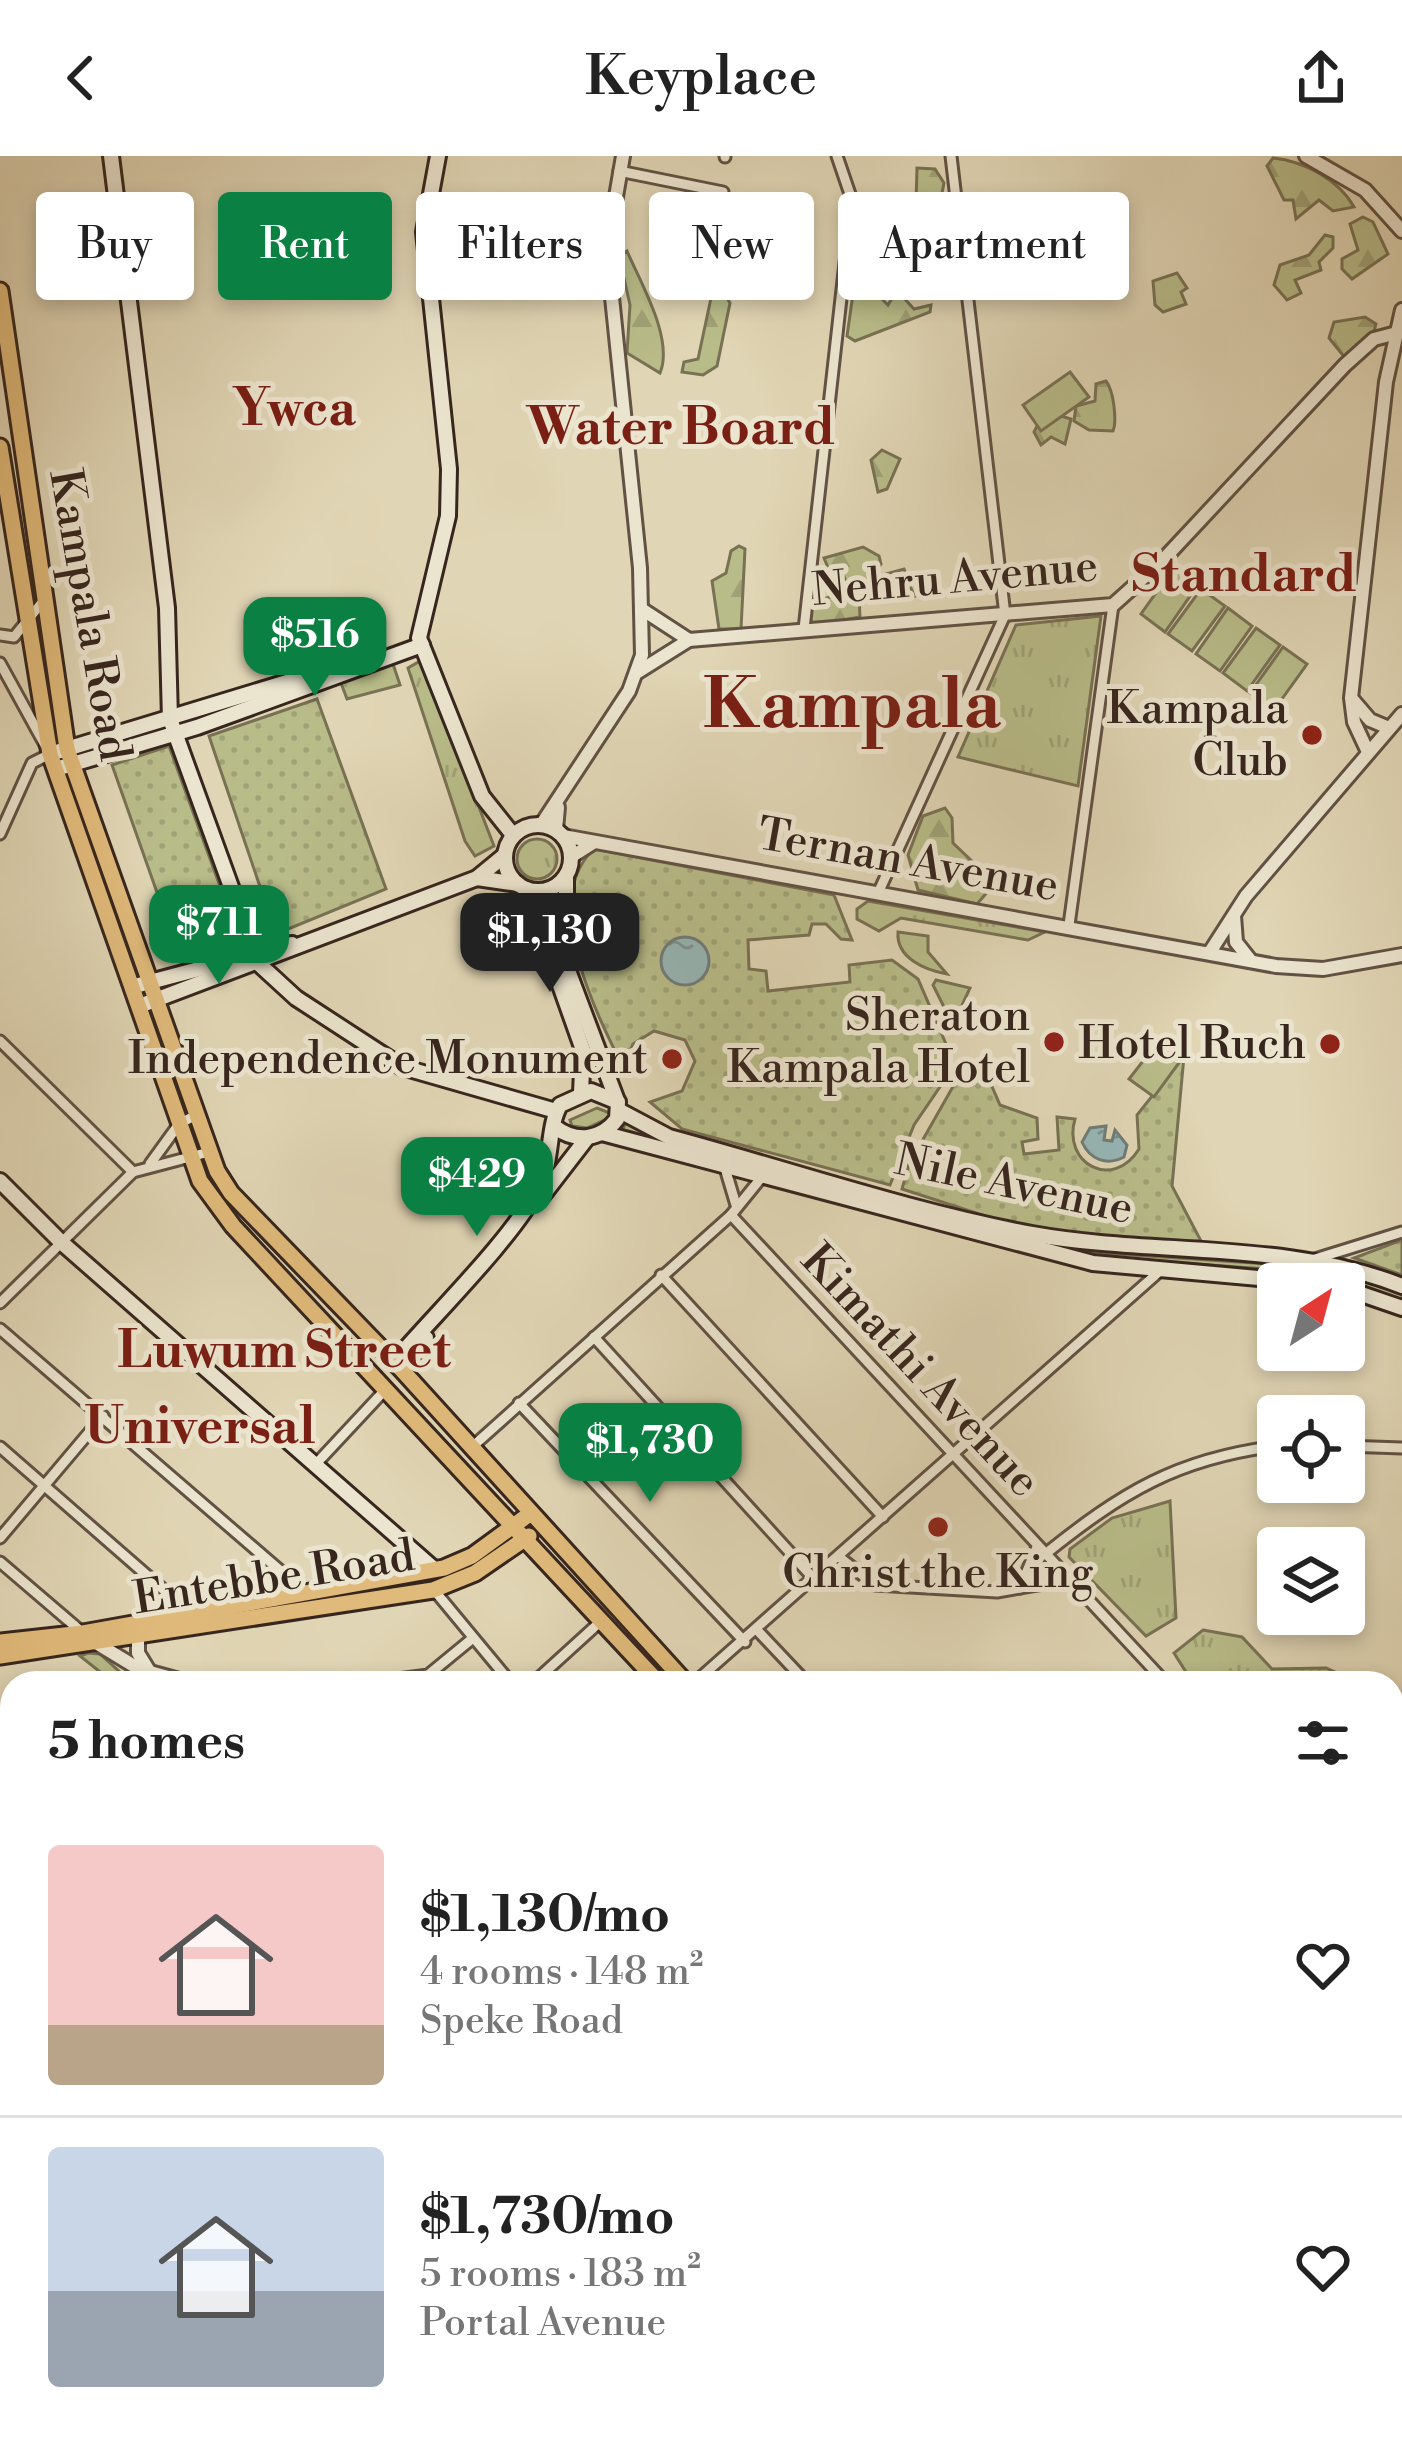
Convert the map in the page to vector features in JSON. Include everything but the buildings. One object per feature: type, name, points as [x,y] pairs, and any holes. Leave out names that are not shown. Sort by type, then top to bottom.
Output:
[{"type":"main road","points":[[111,156],[167,608],[172,726],[256,957],[278,982],[402,1067],[556,1111]]},
{"type":"main road","points":[[438,156],[424,232],[448,470],[448,516],[420,642],[482,796],[513,835]]},
{"type":"main road","name":"Kampala Road","points":[[0,296],[62,759]]},
{"type":"main road","name":"Kampala Road","points":[[0,447],[26,625],[62,759],[150,1002],[209,1152],[231,1193],[685,1671]]},
{"type":"main road","points":[[62,759],[420,642]]},
{"type":"main road","points":[[397,1365],[618,1105],[566,965],[566,876],[571,857],[553,830],[513,835]]},
{"type":"main road","points":[[150,1002],[256,957],[477,878],[505,855],[513,835]]},
{"type":"main road","points":[[397,1365],[535,1196],[552,1155],[556,1111],[581,1092],[583,1050],[522,887],[505,855]]},
{"type":"main road","points":[[477,878],[544,890],[566,876]]},
{"type":"main road","points":[[143,983],[256,957]]},
{"type":"main road","name":"Kampala Road","points":[[150,1002],[179,1124],[218,1208],[647,1671]]},
{"type":"main road","name":"Nile Avenue","points":[[581,1092],[618,1105],[669,1137],[1013,1230],[1122,1246],[1315,1259],[1402,1286]]},
{"type":"main road","name":"Nile Avenue","points":[[555,1127],[1093,1263],[1257,1278]]},
{"type":"main road","points":[[0,1181],[61,1242],[434,1569]]},
{"type":"main road","points":[[1365,1295],[1402,1308]]},
{"type":"main road","name":"Entebbe Road","points":[[0,1642],[138,1636],[195,1619],[434,1590],[475,1573],[537,1519]]},
{"type":"main road","name":"Entebbe Road","points":[[0,1656],[434,1569],[459,1563],[518,1534]]},
{"type":"street","points":[[804,629],[852,200],[837,156]]},
{"type":"street","points":[[879,891],[1005,615],[951,156]]},
{"type":"street","points":[[1306,156],[1365,190],[1402,231]]},
{"type":"street","points":[[553,830],[558,806],[638,672],[643,610],[608,268],[607,225],[621,163],[723,192]]},
{"type":"street","points":[[1368,752],[1354,722],[1351,698],[1393,334],[1402,310]]},
{"type":"street","name":"Nehru Avenue","points":[[638,672],[688,640],[1113,605],[1172,550],[1345,365],[1373,339],[1393,334]]},
{"type":"street","points":[[0,635],[14,637],[44,600]]},
{"type":"street","points":[[1069,925],[1113,605]]},
{"type":"street","points":[[643,610],[688,640]]},
{"type":"street","points":[[0,663],[62,759],[32,763],[0,834]]},
{"type":"street","points":[[1351,698],[1370,720],[1389,728]]},
{"type":"street","points":[[1210,952],[1234,915],[1402,714]]},
{"type":"street","name":"Ternan Avenue","points":[[553,830],[593,843],[1251,961],[1323,969],[1402,955]]},
{"type":"street","points":[[571,857],[593,843]]},
{"type":"street","points":[[1234,915],[1236,941],[1251,961]]},
{"type":"street","points":[[0,1041],[134,1172]]},
{"type":"street","points":[[150,1163],[179,1124],[196,1115]]},
{"type":"street","points":[[0,1303],[134,1172],[150,1163],[209,1152]]},
{"type":"street","name":"Kimathi Avenue","points":[[725,1168],[734,1210],[1040,1551],[1154,1671]]},
{"type":"street","points":[[472,1447],[734,1210],[761,1178]]},
{"type":"street","points":[[1315,1259],[1402,1232]]},
{"type":"street","points":[[1128,1293],[1130,1268]]},
{"type":"street","points":[[709,1671],[1128,1293],[1160,1270]]},
{"type":"street","points":[[662,1275],[883,1517]]},
{"type":"street","points":[[0,1329],[309,1595]]},
{"type":"street","points":[[594,1336],[815,1580]]},
{"type":"street","points":[[315,1465],[387,1388]]},
{"type":"street","points":[[519,1403],[745,1642]]},
{"type":"street","points":[[0,1538],[103,1417]]},
{"type":"street","points":[[0,1447],[195,1619]]},
{"type":"street","points":[[1365,1447],[1402,1448]]},
{"type":"street","points":[[1020,1588],[1028,1581],[1040,1551],[1106,1505],[1147,1481],[1226,1454],[1257,1449]]},
{"type":"street","points":[[839,1558],[875,1586],[1020,1588],[1067,1580]]},
{"type":"street","points":[[0,1562],[90,1638],[140,1671]]},
{"type":"street","points":[[434,1590],[501,1671]]},
{"type":"street","points":[[546,1671],[599,1622]]},
{"type":"street","points":[[757,1630],[795,1671]]},
{"type":"street","points":[[138,1636],[145,1671]]},
{"type":"street","points":[[433,1671],[473,1638]]},
{"type":"green space","points":[[1273,158],[1320,174],[1354,207],[1333,211],[1319,200],[1296,219],[1293,200],[1284,200],[1267,166]]},
{"type":"green space","points":[[917,168],[935,169],[944,183],[942,192],[916,192]]},
{"type":"green space","points":[[1363,217],[1373,222],[1388,254],[1352,279],[1342,269],[1342,259],[1358,250],[1350,224]]},
{"type":"green space","points":[[1325,235],[1333,237],[1333,248],[1319,262],[1321,270],[1295,280],[1301,293],[1287,300],[1274,285],[1280,265],[1309,255]]},
{"type":"green space","points":[[625,252],[659,328],[663,344],[660,373],[627,353],[630,305]]},
{"type":"green space","points":[[1177,273],[1187,288],[1181,292],[1186,304],[1163,312],[1155,305],[1153,281]]},
{"type":"green space","points":[[711,300],[728,300],[717,366],[703,375],[682,372],[684,362],[698,359]]},
{"type":"green space","points":[[852,300],[883,300],[888,305],[891,300],[906,300],[914,309],[931,305],[930,312],[855,341],[847,336]]},
{"type":"green space","points":[[1365,317],[1376,324],[1373,335],[1346,359],[1329,338],[1334,322]]},
{"type":"green space","points":[[1070,372],[1089,397],[1041,431],[1023,405]]},
{"type":"green space","points":[[1106,381],[1114,406],[1113,431],[1089,430],[1074,421],[1076,406],[1095,401],[1096,384]]},
{"type":"green space","points":[[1054,414],[1071,419],[1065,444],[1051,437],[1041,445],[1034,432],[1042,417]]},
{"type":"green space","points":[[882,450],[900,459],[887,489],[878,492],[871,460]]},
{"type":"green space","points":[[739,546],[745,549],[741,629],[719,629],[712,581],[726,573],[731,551]]},
{"type":"green space","points":[[863,547],[879,556],[881,564],[863,584],[848,586],[844,577],[832,577],[824,558]]},
{"type":"green space","points":[[904,569],[914,596],[896,594],[879,602],[869,595],[875,577]]},
{"type":"green space","points":[[1173,569],[1197,586],[1165,632],[1141,614]]},
{"type":"green space","points":[[1201,589],[1225,606],[1192,651],[1168,634]]},
{"type":"green space","points":[[859,597],[860,617],[813,625],[807,611],[818,600]]},
{"type":"green space","points":[[1228,608],[1252,626],[1220,671],[1196,654]]},
{"type":"green space","points":[[1101,616],[1078,786],[958,757],[1016,625]]},
{"type":"green space","points":[[1256,628],[1280,645],[1247,691],[1223,673]]},
{"type":"green space","points":[[1283,647],[1307,664],[1274,710],[1250,693]]},
{"type":"green space","points":[[422,660],[494,846],[475,856],[465,841],[408,668]]},
{"type":"green space","points":[[393,664],[400,685],[347,699],[341,683]]},
{"type":"green space","points":[[317,699],[386,889],[276,934],[209,736]]},
{"type":"green space","points":[[169,746],[241,944],[183,966],[112,765]]},
{"type":"green space","points":[[945,808],[952,818],[953,843],[977,866],[989,890],[977,904],[918,890],[908,855],[923,816]]},
{"type":"green space","points":[[537,839],[551,845],[557,859],[551,873],[537,879],[523,873],[517,859],[523,845]]},
{"type":"green space","points":[[594,849],[834,895],[852,940],[841,939],[826,924],[812,924],[809,935],[748,940],[749,969],[766,971],[768,991],[850,982],[849,965],[892,960],[918,979],[946,1044],[948,1075],[914,1125],[890,1185],[682,1129],[650,1102],[682,1091],[695,1061],[685,1040],[654,1031],[633,1044],[623,1067],[612,1044],[587,988],[572,926],[578,871]]},
{"type":"green space","points":[[558,895],[560,965],[536,897]]},
{"type":"green space","points":[[868,901],[1045,932],[1028,940],[901,918],[879,931],[857,919],[857,909]]},
{"type":"green space","points":[[898,932],[928,936],[928,952],[947,974],[907,956]]},
{"type":"green space","points":[[936,980],[970,988],[958,1014],[946,1011],[933,985]]},
{"type":"green space","points":[[1161,1038],[1184,1056],[1154,1097],[1129,1079]]},
{"type":"green space","points":[[1184,1056],[1172,1186],[1201,1241],[1095,1241],[1013,1225],[902,1189],[909,1164],[959,1076],[987,1075],[1000,1105],[1037,1118],[1038,1139],[1022,1142],[1024,1154],[1059,1150],[1057,1117],[1075,1119],[1076,1149],[1092,1167],[1104,1170],[1128,1162],[1139,1149],[1137,1115]]},
{"type":"green space","points":[[597,1108],[615,1115],[587,1128],[572,1126],[570,1120]]},
{"type":"green space","points":[[628,1119],[656,1137],[1028,1241],[1103,1253],[1257,1263],[1257,1268],[1077,1255],[618,1138]]},
{"type":"green space","points":[[1402,1240],[1402,1275],[1354,1258]]},
{"type":"green space","points":[[1365,1282],[1402,1293],[1402,1300],[1365,1289]]},
{"type":"green space","points":[[1170,1501],[1176,1618],[1146,1636],[1069,1557],[1070,1549],[1112,1518]]},
{"type":"green space","points":[[1203,1630],[1242,1637],[1272,1669],[1333,1671],[1185,1671],[1174,1653]]},
{"type":"green space","points":[[100,1654],[119,1671],[99,1671],[80,1656]]},
{"type":"water","points":[[685,937],[702,944],[709,961],[702,978],[685,985],[668,978],[661,961],[668,944]]},
{"type":"water","points":[[1106,1126],[1104,1140],[1112,1141],[1115,1130],[1127,1145],[1124,1157],[1118,1160],[1094,1157],[1082,1142],[1090,1128]]},
{"type":"place","name":"Kampala Club","points":[[1312,735]]},
{"type":"place","name":"Sheraton Kampala Hotel","points":[[1054,1042]]},
{"type":"place","name":"Hotel Ruch","points":[[1330,1044]]},
{"type":"place","name":"Independence Monument","points":[[672,1059]]},
{"type":"place","name":"Christ the King","points":[[938,1527]]},
{"type":"district","name":"Ywca","points":[[294,410]]},
{"type":"district","name":"Water Board","points":[[681,429]]},
{"type":"district","name":"Standard","points":[[1244,576]]},
{"type":"district","name":"Kampala","points":[[852,706]]},
{"type":"district","name":"Luwum Street","points":[[284,1352]]},
{"type":"district","name":"Universal","points":[[200,1428]]}]
